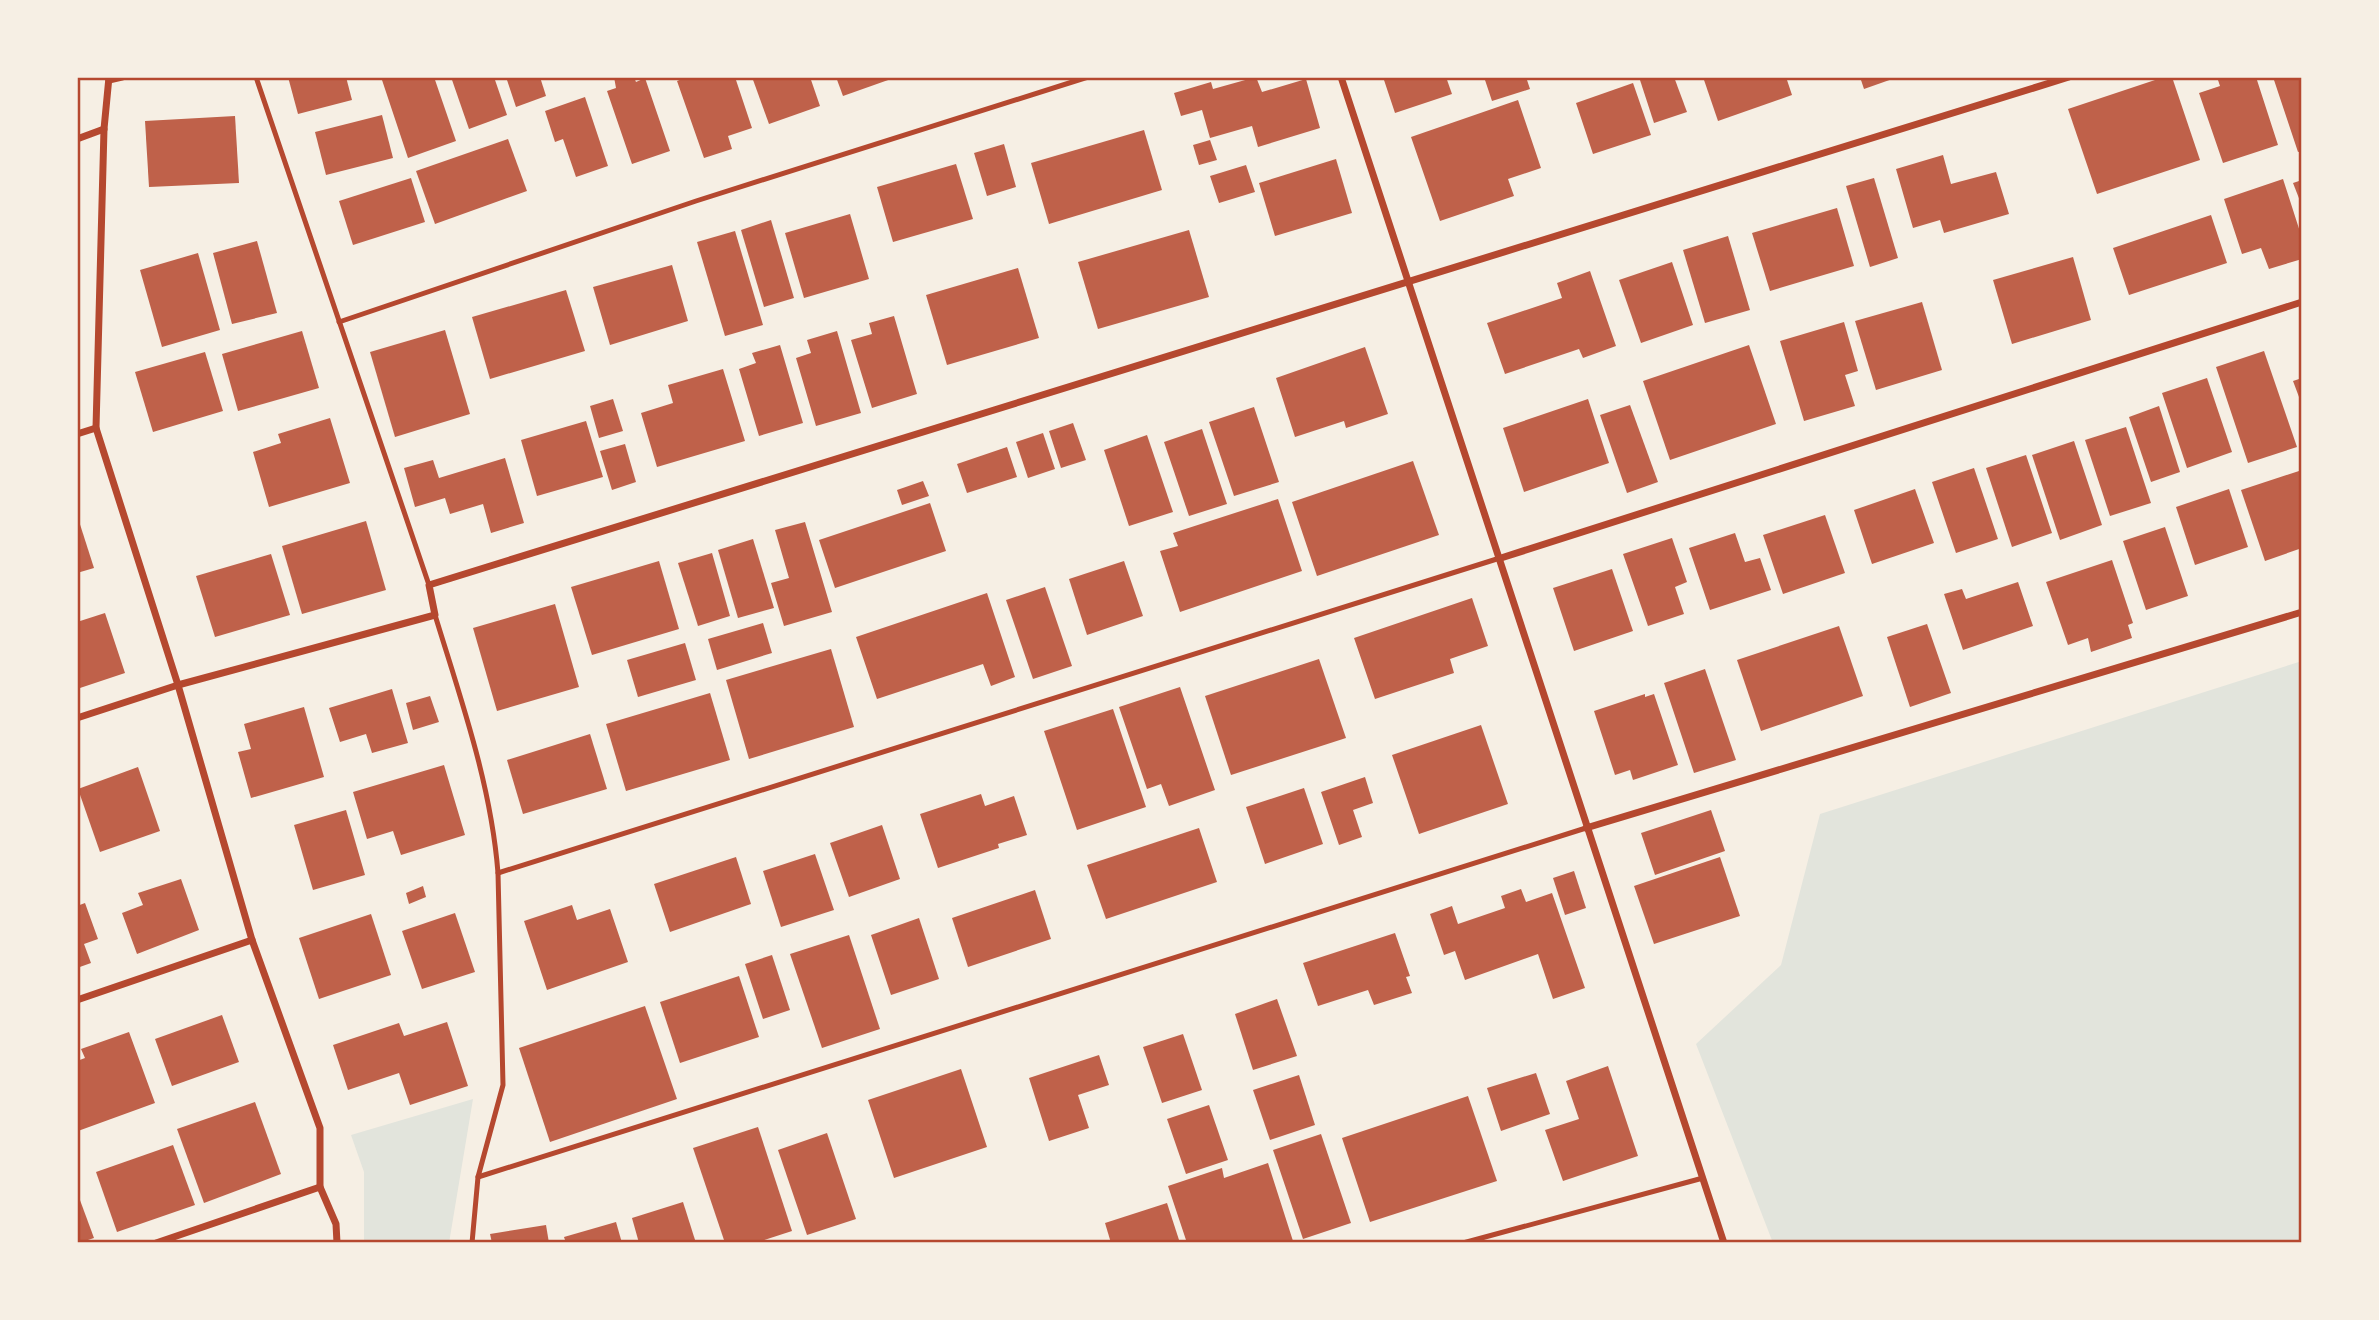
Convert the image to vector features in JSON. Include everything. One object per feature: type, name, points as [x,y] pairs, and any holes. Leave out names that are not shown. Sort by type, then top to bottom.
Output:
[{"type":"street","points":[[122,77],[109,78],[104,129],[96,428],[178,685],[252,940],[320,1128],[320,1187],[336,1224],[337,1243]]},
{"type":"street","points":[[1341,77],[1724,1243]]},
{"type":"street","points":[[77,718],[178,685],[435,615],[429,585],[2069,77]]},
{"type":"street","points":[[77,139],[104,129]]},
{"type":"street","points":[[1501,558],[2302,302]]},
{"type":"street","points":[[77,434],[96,428]]},
{"type":"street","points":[[1586,828],[2302,612]]},
{"type":"street","points":[[77,1000],[252,940]]},
{"type":"street","points":[[156,1243],[320,1187]]},
{"type":"lane","points":[[256,77],[429,585]]},
{"type":"lane","points":[[339,322],[696,201],[1088,77]]},
{"type":"lane","points":[[498,873],[1501,558]]},
{"type":"lane","points":[[435,615],[474,740],[495,842],[498,873],[503,1085],[478,1177],[472,1243]]},
{"type":"lane","points":[[478,1177],[1586,828]]},
{"type":"lane","points":[[1463,1243],[1703,1178]]},
{"type":"shaded area","points":[[2302,661],[2302,1243],[1773,1243],[1696,1044],[1781,965],[1820,814]]},
{"type":"shaded area","points":[[473,1099],[449,1243],[364,1243],[364,1172],[351,1135]]},
{"type":"building","points":[[288,77],[346,77],[352,100],[298,114]]},
{"type":"building","points":[[391,77],[434,77],[456,141],[408,158],[382,80]]},
{"type":"building","points":[[451,77],[494,77],[507,115],[469,129]]},
{"type":"building","points":[[506,77],[540,77],[546,96],[516,107]]},
{"type":"building","points":[[614,77],[634,77],[636,82],[645,78],[670,151],[632,164],[607,91],[616,88]]},
{"type":"building","points":[[687,77],[735,77],[752,128],[728,136],[732,149],[704,158],[677,81]]},
{"type":"building","points":[[752,77],[810,77],[820,106],[769,124]]},
{"type":"building","points":[[836,77],[890,77],[891,79],[843,96]]},
{"type":"building","points":[[1256,77],[1262,92],[1306,79],[1320,128],[1258,147],[1252,126],[1210,138],[1202,110],[1181,116],[1174,93],[1211,82],[1213,89]]},
{"type":"building","points":[[1383,77],[1446,77],[1452,94],[1395,113]]},
{"type":"building","points":[[1484,77],[1526,77],[1530,89],[1492,101]]},
{"type":"building","points":[[1639,77],[1674,77],[1687,112],[1654,123]]},
{"type":"building","points":[[1703,77],[1786,77],[1792,95],[1718,121]]},
{"type":"building","points":[[1860,77],[1898,77],[1864,89]]},
{"type":"building","points":[[2164,77],[2172,77],[2200,160],[2097,194],[2068,109]]},
{"type":"building","points":[[2217,77],[2256,77],[2278,145],[2223,163],[2199,93],[2220,86]]},
{"type":"building","points":[[2273,77],[2302,77],[2302,151],[2298,152]]},
{"type":"building","points":[[1633,83],[1651,135],[1593,154],[1576,103]]},
{"type":"building","points":[[585,97],[608,166],[576,177],[563,139],[555,142],[545,111]]},
{"type":"building","points":[[1518,100],[1541,168],[1508,179],[1514,196],[1440,221],[1411,137]]},
{"type":"building","points":[[382,115],[393,158],[326,175],[315,132]]},
{"type":"building","points":[[235,116],[239,183],[149,187],[145,121]]},
{"type":"building","points":[[1144,130],[1162,190],[1049,224],[1031,163]]},
{"type":"building","points":[[508,139],[527,191],[435,224],[416,171]]},
{"type":"building","points":[[1210,140],[1217,160],[1199,165],[1193,145]]},
{"type":"building","points":[[1004,144],[1016,187],[987,196],[974,153]]},
{"type":"building","points":[[1943,155],[1951,184],[1996,172],[2009,214],[1944,233],[1940,220],[1913,228],[1896,169]]},
{"type":"building","points":[[1336,159],[1352,213],[1275,236],[1259,183]]},
{"type":"building","points":[[956,164],[973,219],[893,242],[877,187]]},
{"type":"building","points":[[1246,165],[1255,192],[1219,203],[1210,176]]},
{"type":"building","points":[[411,178],[425,222],[353,245],[339,201]]},
{"type":"building","points":[[1874,178],[1898,258],[1870,267],[1846,186]]},
{"type":"building","points":[[2283,179],[2302,238],[2302,259],[2269,269],[2261,248],[2242,254],[2224,199]]},
{"type":"building","points":[[2302,180],[2302,206],[2293,183]]},
{"type":"building","points":[[1837,208],[1854,266],[1770,291],[1752,233]]},
{"type":"building","points":[[850,214],[869,279],[804,298],[785,233]]},
{"type":"building","points":[[2211,215],[2227,263],[2129,295],[2113,248]]},
{"type":"building","points":[[771,220],[794,298],[764,307],[741,230]]},
{"type":"building","points":[[1189,230],[1209,297],[1098,329],[1078,262]]},
{"type":"building","points":[[735,231],[763,325],[725,336],[697,242]]},
{"type":"building","points":[[1728,236],[1750,310],[1705,323],[1683,250]]},
{"type":"building","points":[[257,241],[277,313],[232,324],[213,253]]},
{"type":"building","points":[[198,253],[220,330],[162,347],[140,270]]},
{"type":"building","points":[[2073,257],[2091,320],[2012,344],[1993,280]]},
{"type":"building","points":[[1672,262],[1693,325],[1641,343],[1619,280]]},
{"type":"building","points":[[672,265],[688,321],[610,345],[593,287]]},
{"type":"building","points":[[1018,268],[1039,338],[947,365],[926,295]]},
{"type":"building","points":[[1590,271],[1616,346],[1583,358],[1579,349],[1505,374],[1487,323],[1562,298],[1557,283]]},
{"type":"building","points":[[566,290],[585,351],[490,379],[472,317]]},
{"type":"building","points":[[1922,302],[1942,370],[1876,390],[1855,321]]},
{"type":"building","points":[[894,316],[917,394],[872,408],[851,340],[872,334],[869,323]]},
{"type":"building","points":[[1844,322],[1858,371],[1845,375],[1855,406],[1804,421],[1780,341]]},
{"type":"building","points":[[445,330],[470,414],[395,437],[370,352]]},
{"type":"building","points":[[302,331],[319,388],[238,411],[222,354]]},
{"type":"building","points":[[837,331],[861,413],[816,426],[796,358],[811,353],[807,340]]},
{"type":"building","points":[[780,345],[803,423],[759,436],[739,369],[756,363],[752,353]]},
{"type":"building","points":[[1749,345],[1776,424],[1670,460],[1643,381]]},
{"type":"building","points":[[1365,347],[1388,414],[1346,428],[1344,421],[1295,437],[1276,378]]},
{"type":"building","points":[[2264,351],[2297,447],[2248,463],[2216,367]]},
{"type":"building","points":[[205,352],[223,411],[153,432],[135,372]]},
{"type":"building","points":[[723,369],[745,441],[657,467],[641,413],[673,403],[668,385]]},
{"type":"building","points":[[2207,378],[2232,452],[2187,468],[2162,393]]},
{"type":"building","points":[[2302,378],[2302,405],[2293,381]]},
{"type":"building","points":[[613,399],[623,431],[599,438],[590,406]]},
{"type":"building","points":[[1588,399],[1609,463],[1524,492],[1503,428]]},
{"type":"building","points":[[1630,405],[1658,482],[1627,493],[1600,415]]},
{"type":"building","points":[[2159,406],[2180,472],[2151,482],[2129,417]]},
{"type":"building","points":[[1254,407],[1279,482],[1234,496],[1209,422]]},
{"type":"building","points":[[330,418],[350,483],[269,507],[253,452],[281,443],[278,434]]},
{"type":"building","points":[[586,421],[603,477],[537,496],[521,440]]},
{"type":"building","points":[[1073,423],[1086,460],[1061,468],[1049,431]]},
{"type":"building","points":[[2126,427],[2151,503],[2110,516],[2085,440]]},
{"type":"building","points":[[1202,429],[1227,504],[1189,516],[1164,442]]},
{"type":"building","points":[[1043,433],[1055,469],[1028,478],[1016,442]]},
{"type":"building","points":[[1147,435],[1173,512],[1129,526],[1104,450]]},
{"type":"building","points":[[2074,441],[2102,525],[2060,540],[2032,455]]},
{"type":"building","points":[[625,444],[636,482],[612,490],[600,451]]},
{"type":"building","points":[[1007,447],[1017,477],[967,493],[957,464]]},
{"type":"building","points":[[2026,455],[2052,533],[2012,547],[1986,468]]},
{"type":"building","points":[[505,458],[524,523],[491,533],[483,504],[450,514],[445,498],[415,507],[404,468],[433,460],[439,478]]},
{"type":"building","points":[[1413,461],[1439,535],[1317,576],[1292,502]]},
{"type":"building","points":[[1974,468],[1998,539],[1956,553],[1932,482]]},
{"type":"building","points":[[2299,471],[2302,481],[2302,548],[2265,561],[2241,490]]},
{"type":"building","points":[[923,481],[929,496],[902,505],[897,490]]},
{"type":"building","points":[[1915,489],[1934,543],[1872,564],[1854,510]]},
{"type":"building","points":[[2229,489],[2248,547],[2195,565],[2176,507]]},
{"type":"building","points":[[1278,499],[1302,571],[1180,612],[1160,551],[1178,546],[1173,533]]},
{"type":"building","points":[[930,503],[946,551],[835,588],[819,540]]},
{"type":"building","points":[[77,515],[94,568],[77,573]]},
{"type":"building","points":[[1825,515],[1845,573],[1783,594],[1763,535]]},
{"type":"building","points":[[366,521],[386,590],[302,614],[282,546]]},
{"type":"building","points":[[805,522],[832,612],[784,626],[771,583],[789,578],[775,530]]},
{"type":"building","points":[[2165,527],[2188,596],[2146,610],[2123,541]]},
{"type":"building","points":[[1735,533],[1745,562],[1760,558],[1771,590],[1710,610],[1689,548]]},
{"type":"building","points":[[1672,538],[1687,582],[1675,587],[1684,614],[1648,626],[1623,554]]},
{"type":"building","points":[[753,539],[774,608],[738,618],[718,550]]},
{"type":"building","points":[[712,553],[730,616],[698,626],[678,563]]},
{"type":"building","points":[[271,554],[290,615],[215,637],[196,576]]},
{"type":"building","points":[[2112,560],[2133,623],[2128,625],[2132,638],[2091,652],[2088,638],[2068,645],[2046,582]]},
{"type":"building","points":[[659,561],[679,629],[592,655],[571,587]]},
{"type":"building","points":[[1124,561],[1143,616],[1087,635],[1069,579]]},
{"type":"building","points":[[1612,569],[1633,631],[1574,651],[1553,588]]},
{"type":"building","points":[[2018,582],[2033,626],[1963,650],[1944,594],[1962,589],[1966,599]]},
{"type":"building","points":[[1045,587],[1072,666],[1033,679],[1006,600]]},
{"type":"building","points":[[987,593],[1015,677],[991,686],[983,664],[877,699],[856,637]]},
{"type":"building","points":[[1472,598],[1488,646],[1450,659],[1454,673],[1375,699],[1354,638]]},
{"type":"building","points":[[555,604],[579,687],[497,711],[473,628]]},
{"type":"building","points":[[105,613],[125,673],[77,689],[77,622]]},
{"type":"building","points":[[763,623],[772,653],[717,670],[708,639]]},
{"type":"building","points":[[1927,624],[1951,693],[1910,707],[1887,637]]},
{"type":"building","points":[[1839,626],[1863,696],[1761,731],[1737,660]]},
{"type":"building","points":[[685,643],[696,680],[638,697],[627,660]]},
{"type":"building","points":[[831,649],[854,727],[749,759],[726,680]]},
{"type":"building","points":[[1319,659],[1346,738],[1231,775],[1205,696]]},
{"type":"building","points":[[1705,669],[1736,760],[1694,773],[1664,683]]},
{"type":"building","points":[[1180,687],[1215,790],[1169,806],[1161,784],[1147,789],[1119,707]]},
{"type":"building","points":[[392,689],[408,743],[372,753],[366,734],[340,742],[329,708]]},
{"type":"building","points":[[710,693],[730,760],[626,791],[606,724]]},
{"type":"building","points":[[1645,694],[1645,697],[1654,694],[1678,765],[1633,780],[1630,770],[1615,775],[1594,711]]},
{"type":"building","points":[[430,696],[439,722],[413,730],[406,703]]},
{"type":"building","points":[[304,707],[324,777],[251,798],[238,752],[251,749],[244,724]]},
{"type":"building","points":[[1113,709],[1146,807],[1077,830],[1044,731]]},
{"type":"building","points":[[1481,725],[1508,804],[1419,834],[1392,755]]},
{"type":"building","points":[[590,734],[607,789],[523,814],[507,760]]},
{"type":"building","points":[[444,765],[465,835],[401,855],[393,831],[367,839],[353,792]]},
{"type":"building","points":[[138,767],[160,831],[100,852],[78,789]]},
{"type":"building","points":[[1365,777],[1373,803],[1353,810],[1362,837],[1339,845],[1321,792]]},
{"type":"building","points":[[1304,788],[1323,844],[1265,864],[1246,807]]},
{"type":"building","points":[[981,794],[985,806],[1014,796],[1027,835],[998,844],[999,848],[938,868],[920,814]]},
{"type":"building","points":[[346,810],[365,875],[313,890],[294,825]]},
{"type":"building","points":[[1711,810],[1725,851],[1655,875],[1641,833]]},
{"type":"building","points":[[882,825],[900,879],[849,897],[830,843]]},
{"type":"building","points":[[1199,828],[1217,882],[1106,919],[1087,865]]},
{"type":"building","points":[[815,854],[834,910],[781,927],[763,871]]},
{"type":"building","points":[[736,857],[751,904],[670,932],[654,884]]},
{"type":"building","points":[[1720,857],[1740,916],[1654,944],[1634,886]]},
{"type":"building","points":[[1574,871],[1586,908],[1565,915],[1553,878]]},
{"type":"building","points":[[181,879],[199,930],[137,954],[122,913],[143,905],[138,893]]},
{"type":"building","points":[[423,886],[426,897],[409,904],[406,893]]},
{"type":"building","points":[[1521,889],[1526,902],[1552,893],[1585,988],[1553,999],[1538,954],[1465,980],[1455,951],[1444,955],[1430,914],[1452,906],[1458,924],[1505,908],[1501,896]]},
{"type":"building","points":[[1035,890],[1051,939],[968,967],[952,918]]},
{"type":"building","points":[[85,903],[98,939],[84,944],[91,963],[77,968],[77,906]]},
{"type":"building","points":[[572,905],[577,920],[610,909],[628,962],[547,990],[524,921]]},
{"type":"building","points":[[455,913],[475,972],[422,989],[402,931]]},
{"type":"building","points":[[371,914],[391,975],[319,999],[299,938]]},
{"type":"building","points":[[919,918],[939,979],[891,995],[871,935]]},
{"type":"building","points":[[1395,933],[1410,976],[1406,977],[1412,993],[1374,1005],[1368,990],[1318,1006],[1303,963]]},
{"type":"building","points":[[849,935],[880,1029],[822,1048],[790,954]]},
{"type":"building","points":[[772,955],[790,1010],[763,1019],[745,964]]},
{"type":"building","points":[[739,976],[759,1037],[680,1063],[660,1002]]},
{"type":"building","points":[[1277,999],[1297,1056],[1253,1070],[1235,1014]]},
{"type":"building","points":[[645,1006],[677,1099],[550,1142],[519,1048]]},
{"type":"building","points":[[222,1015],[239,1062],[172,1086],[155,1039]]},
{"type":"building","points":[[447,1022],[468,1086],[410,1105],[399,1073],[348,1090],[333,1045],[399,1023],[404,1036]]},
{"type":"building","points":[[129,1032],[155,1103],[78,1131],[77,1061],[85,1058],[81,1049]]},
{"type":"building","points":[[1183,1034],[1202,1090],[1162,1103],[1143,1047]]},
{"type":"building","points":[[1099,1055],[1109,1085],[1078,1095],[1089,1128],[1049,1141],[1029,1078]]},
{"type":"building","points":[[1608,1066],[1638,1156],[1563,1181],[1545,1130],[1579,1119],[1566,1081]]},
{"type":"building","points":[[961,1069],[987,1147],[894,1178],[868,1100]]},
{"type":"building","points":[[1536,1073],[1550,1114],[1501,1131],[1487,1088]]},
{"type":"building","points":[[1299,1075],[1315,1125],[1270,1140],[1253,1090]]},
{"type":"building","points":[[1468,1096],[1497,1181],[1370,1222],[1342,1138]]},
{"type":"building","points":[[255,1102],[281,1174],[204,1203],[177,1129]]},
{"type":"building","points":[[1209,1105],[1228,1160],[1186,1174],[1167,1119]]},
{"type":"building","points":[[758,1127],[792,1231],[755,1243],[725,1243],[693,1148]]},
{"type":"building","points":[[827,1133],[856,1219],[807,1235],[778,1150]]},
{"type":"building","points":[[1321,1134],[1351,1223],[1303,1239],[1273,1150]]},
{"type":"building","points":[[173,1145],[195,1205],[117,1232],[96,1172]]},
{"type":"building","points":[[1268,1163],[1293,1241],[1187,1243],[1168,1186],[1222,1168],[1224,1178]]},
{"type":"building","points":[[77,1192],[94,1238],[79,1243],[77,1243]]},
{"type":"building","points":[[683,1202],[696,1243],[639,1243],[632,1218]]},
{"type":"building","points":[[1167,1203],[1180,1243],[1111,1243],[1105,1223]]},
{"type":"building","points":[[616,1222],[622,1243],[566,1243],[564,1237]]},
{"type":"building","points":[[546,1225],[549,1243],[492,1243],[490,1234]]}]
